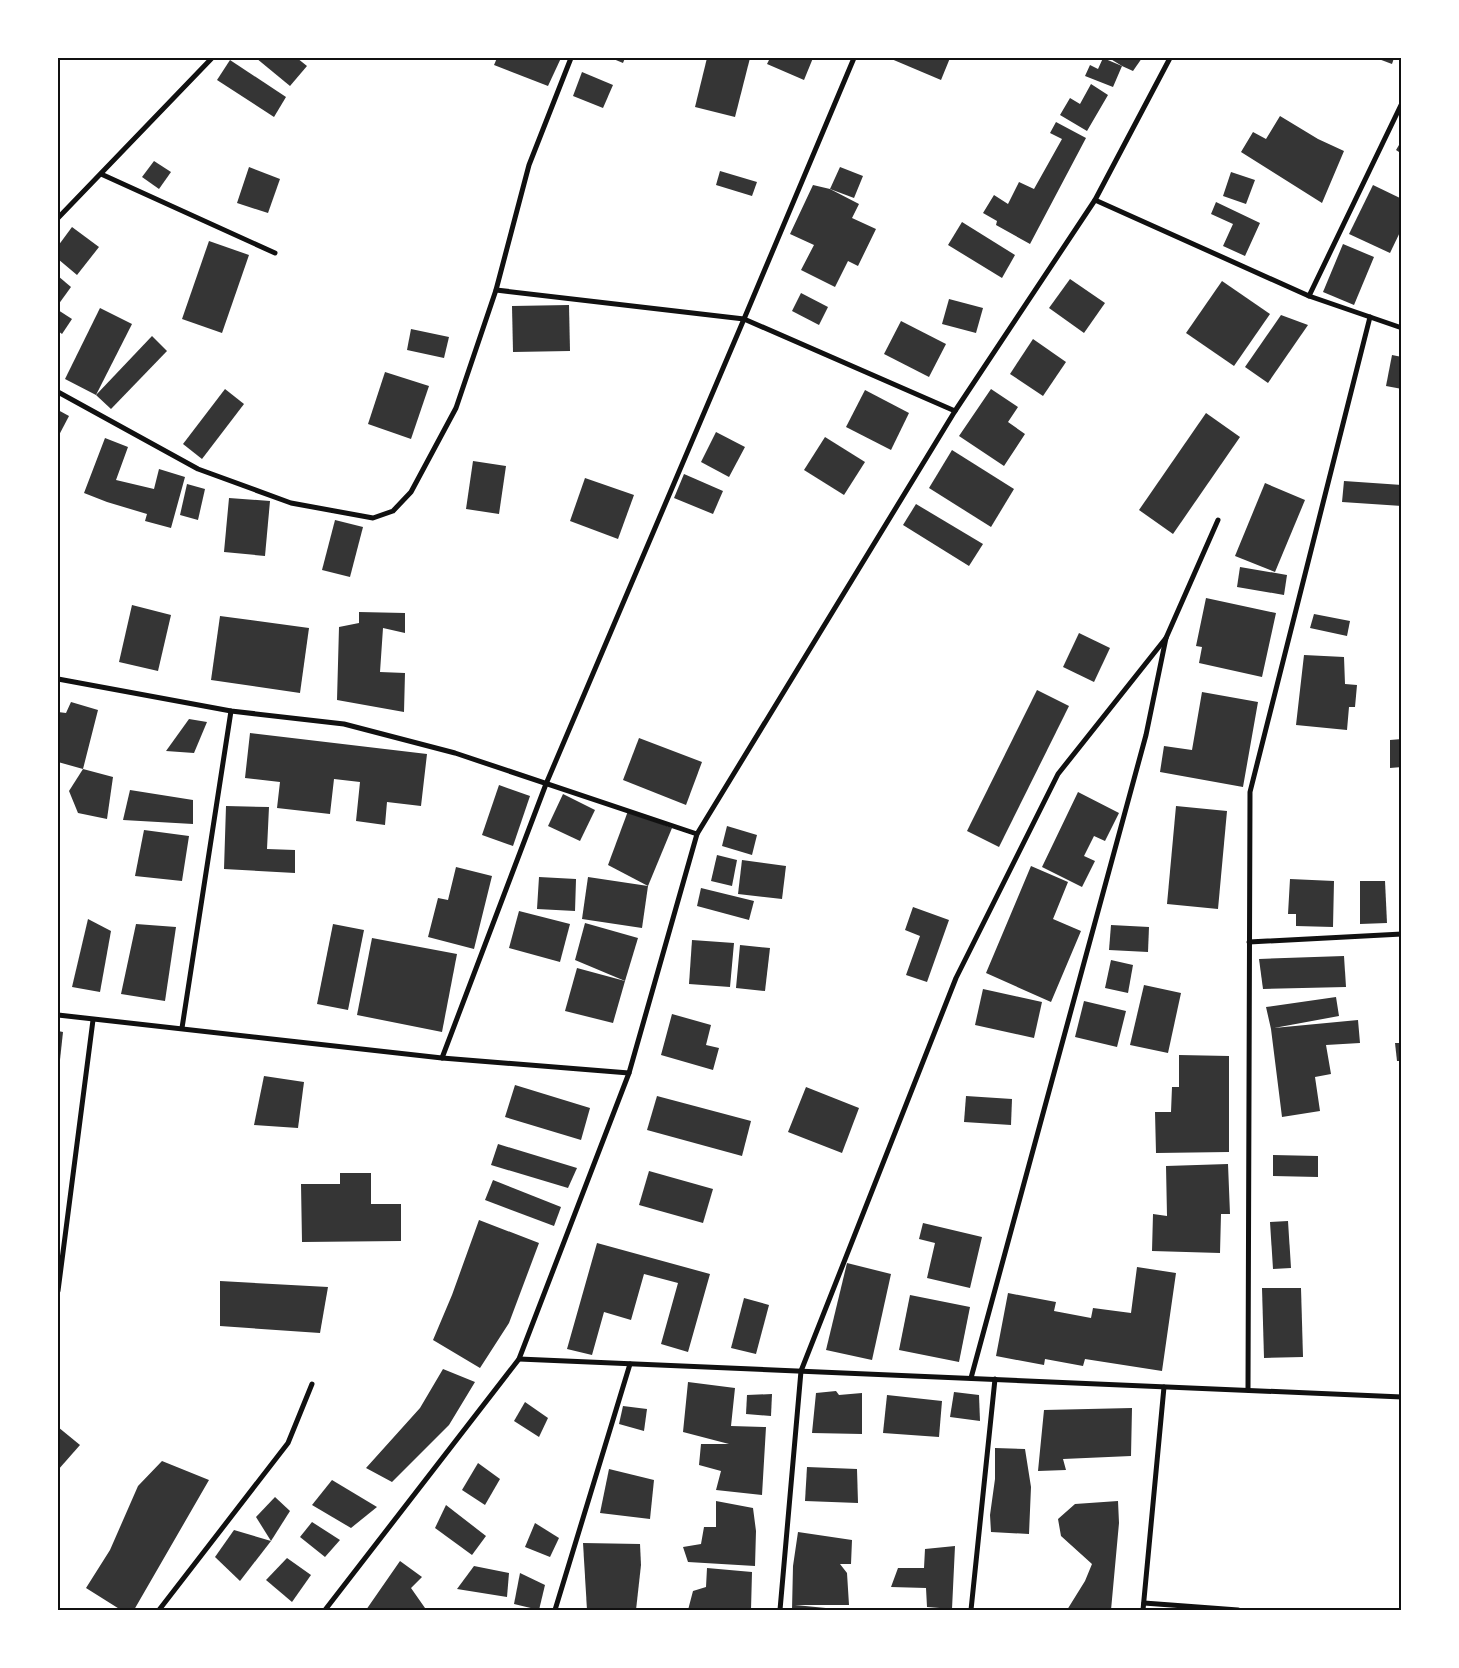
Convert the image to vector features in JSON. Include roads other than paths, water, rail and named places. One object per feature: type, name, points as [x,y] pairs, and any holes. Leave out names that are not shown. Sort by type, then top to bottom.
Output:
[{"type":"street","points":[[58,218],[212,58]]},
{"type":"street","points":[[58,392],[198,469],[291,503],[373,518],[394,511],[411,492],[456,408],[496,290],[529,165],[571,58]]},
{"type":"street","points":[[442,1058],[546,784],[854,58]]},
{"type":"street","points":[[325,1610],[519,1359],[629,1073],[697,834],[955,411],[1094,200],[1170,58]]},
{"type":"street","points":[[1310,296],[1402,103]]},
{"type":"street","points":[[101,174],[275,253]]},
{"type":"street","points":[[1094,200],[1310,296],[1402,328]]},
{"type":"street","points":[[496,290],[744,319],[955,411]]},
{"type":"street","points":[[1248,1390],[1250,792],[1370,317]]},
{"type":"street","points":[[971,1378],[1146,735],[1166,638],[1218,520]]},
{"type":"street","points":[[780,1610],[800,1371],[961,969],[1058,774],[1166,638]]},
{"type":"street","points":[[58,679],[231,711],[344,724],[455,753],[697,834]]},
{"type":"street","points":[[182,1028],[231,711]]},
{"type":"street","points":[[1249,942],[1402,934]]},
{"type":"street","points":[[58,1015],[442,1058],[629,1073]]},
{"type":"street","points":[[58,1291],[92,1020]]},
{"type":"street","points":[[519,1359],[1402,1397]]},
{"type":"street","points":[[555,1610],[630,1364]]},
{"type":"street","points":[[970,1610],[995,1379]]},
{"type":"street","points":[[158,1610],[288,1444],[312,1384]]},
{"type":"street","points":[[1144,1610],[1164,1387]]},
{"type":"street","points":[[1144,1603],[1238,1610]]}]
